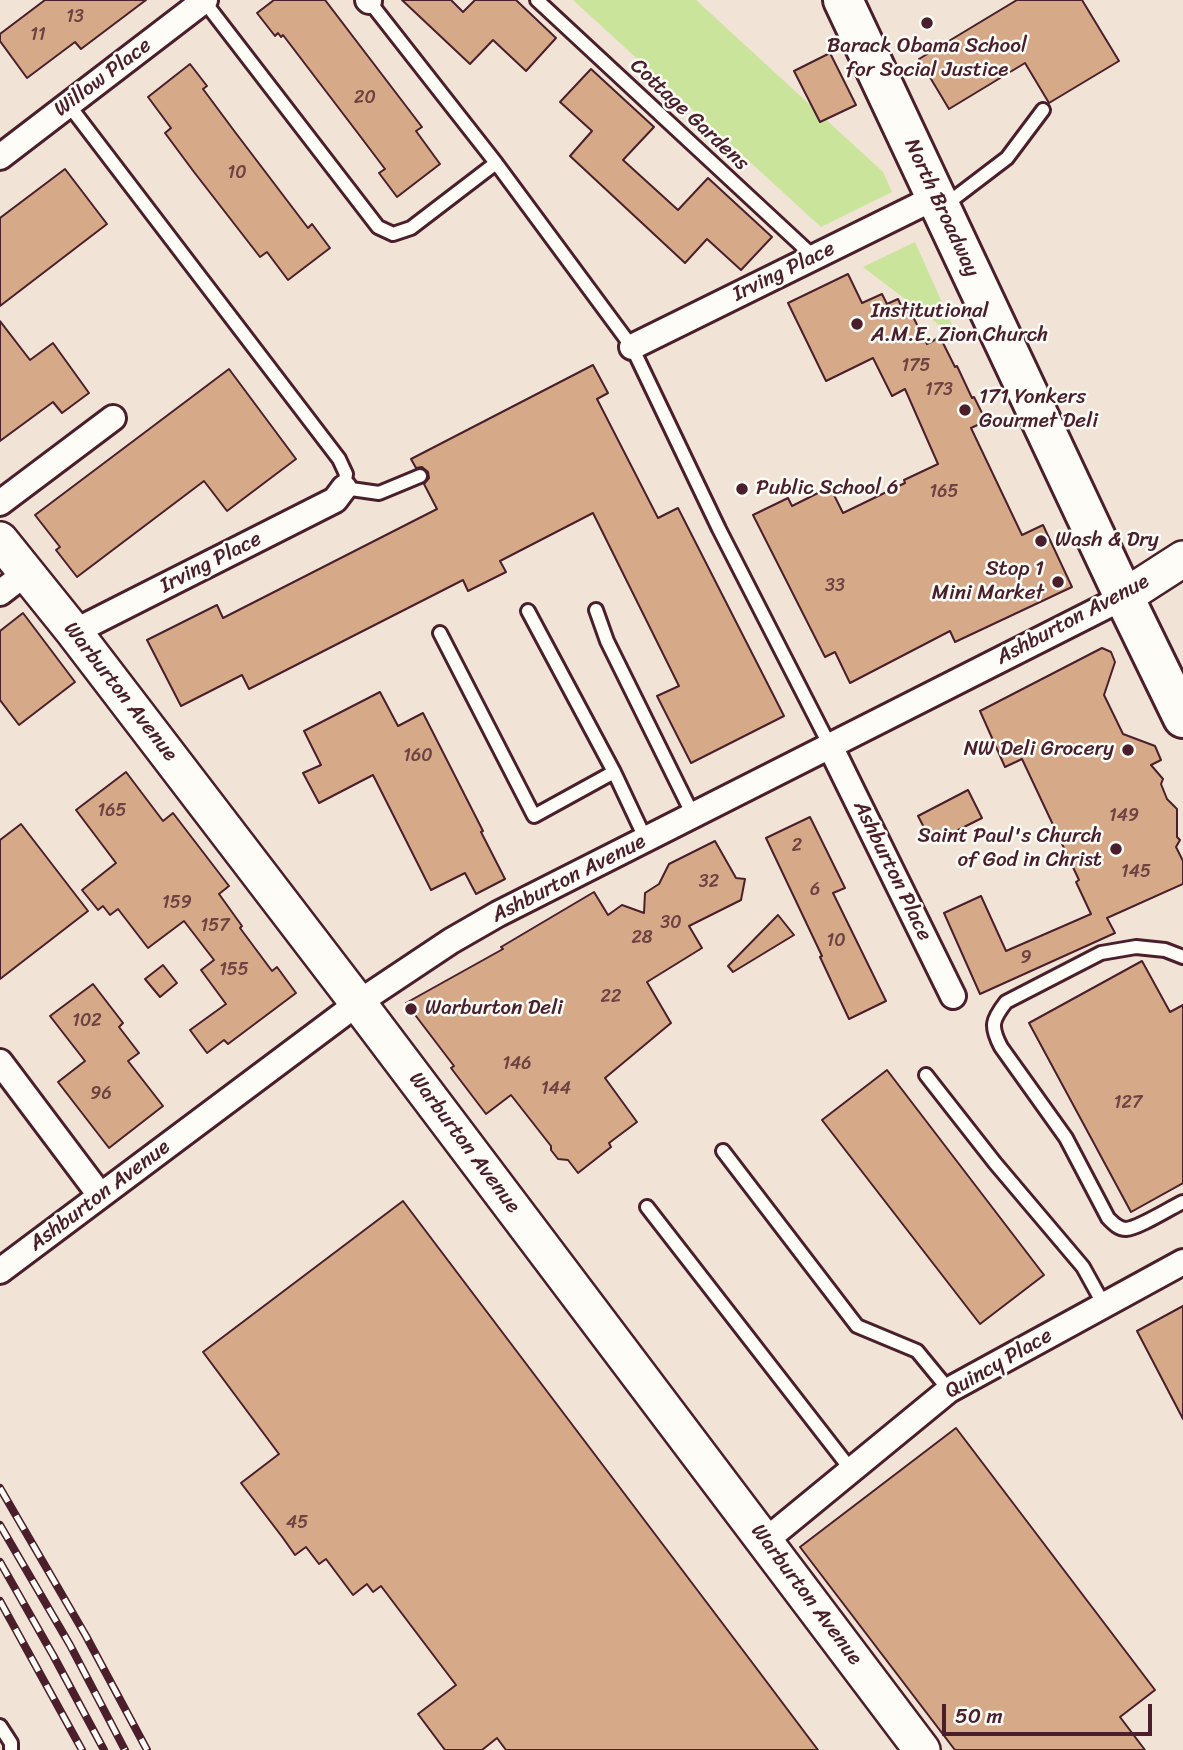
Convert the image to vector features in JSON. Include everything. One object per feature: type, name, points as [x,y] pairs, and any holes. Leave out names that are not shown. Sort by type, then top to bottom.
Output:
[{"type":"main road","name":"North Broadway","points":[[844,0],[1183,718]]},
{"type":"street","name":"Willow Place","points":[[0,157],[204,1]]},
{"type":"street","name":"Irving Place","points":[[632,347],[814,257],[939,202]]},
{"type":"street","points":[[0,503],[113,418]]},
{"type":"street","name":"Irving Place","points":[[74,632],[335,499],[344,488]]},
{"type":"street","name":"Warburton Avenue","points":[[0,540],[13,583],[74,632],[922,1750]]},
{"type":"street","name":"Ashburton Avenue","points":[[0,1271],[358,1003],[451,941],[1124,597],[1183,559]]},
{"type":"street","name":"Ashburton Place","points":[[830,746],[953,996]]},
{"type":"street","points":[[0,1062],[100,1195]]},
{"type":"street","name":"Quincy Place","points":[[765,1541],[949,1390],[1183,1262]]},
{"type":"lane","points":[[369,0],[496,163],[632,347],[719,529],[830,746]]},
{"type":"lane","name":"Cottage Gardens","points":[[537,0],[814,257]]},
{"type":"lane","points":[[204,1],[378,227],[393,234],[411,228],[496,163]]},
{"type":"lane","points":[[68,104],[339,459],[346,474],[344,488],[379,493],[420,476]]},
{"type":"lane","points":[[939,202],[1007,158],[1043,110]]},
{"type":"lane","points":[[596,610],[607,641],[693,815]]},
{"type":"lane","points":[[528,611],[614,772],[646,839]]},
{"type":"lane","points":[[440,633],[534,816],[614,772]]},
{"type":"lane","points":[[1183,957],[1165,950],[1136,947],[1101,953],[1006,1002],[995,1016],[993,1032],[1066,1138],[1108,1218],[1115,1226],[1125,1229],[1136,1226],[1183,1202]]},
{"type":"lane","points":[[926,1075],[995,1163],[1083,1267],[1104,1305]]},
{"type":"lane","points":[[723,1151],[856,1326],[917,1351],[949,1390]]},
{"type":"lane","points":[[647,1207],[852,1471]]},
{"type":"lane","points":[[0,1726],[11,1743],[11,1750]]},
{"type":"green space","points":[[573,0],[696,0],[883,172],[892,192],[821,227]]},
{"type":"green space","points":[[915,242],[954,329],[959,340],[863,267]]},
{"type":"building","points":[[45,0],[146,0],[81,49],[75,42],[27,78],[0,41],[0,34]]},
{"type":"building","points":[[274,0],[325,0],[422,127],[416,131],[440,164],[397,197],[379,173],[385,169],[357,132],[283,35],[281,37],[278,33],[275,36],[257,13]]},
{"type":"building","points":[[402,0],[451,0],[463,12],[475,0],[516,0],[556,38],[526,71],[493,40],[470,64]]},
{"type":"building","points":[[1017,0],[1082,0],[1119,61],[1049,103],[1025,63],[949,109],[919,59]]},
{"type":"building","points":[[830,53],[856,105],[820,122],[794,71]]},
{"type":"building","points":[[190,64],[207,86],[203,89],[308,228],[312,224],[330,248],[288,280],[267,252],[260,257],[194,172],[165,133],[171,128],[148,97]]},
{"type":"building","points":[[591,69],[654,127],[623,160],[678,210],[708,178],[772,237],[741,270],[707,239],[685,263],[570,156],[592,131],[560,102]]},
{"type":"building","points":[[65,169],[107,224],[0,306],[0,218]]},
{"type":"building","points":[[848,274],[862,303],[882,294],[887,304],[898,299],[905,314],[910,311],[927,344],[940,337],[986,421],[971,428],[1022,535],[1043,525],[1072,587],[955,642],[950,631],[850,683],[835,652],[825,657],[753,515],[788,498],[792,506],[830,487],[843,513],[938,464],[905,389],[892,396],[873,358],[826,381],[788,303]]},
{"type":"building","points":[[0,321],[30,360],[53,343],[89,393],[62,413],[53,402],[0,441]]},
{"type":"building","points":[[593,365],[608,393],[597,399],[658,518],[678,508],[784,716],[691,763],[657,696],[679,686],[593,513],[500,561],[506,572],[468,591],[463,580],[249,689],[242,675],[181,706],[147,640],[217,605],[223,618],[437,509],[424,484],[429,478],[428,472],[422,467],[416,468],[411,459]]},
{"type":"building","points":[[229,369],[296,459],[227,511],[204,481],[77,577],[56,550],[60,547],[35,515]]},
{"type":"building","points":[[23,613],[75,682],[19,725],[0,700],[0,631]]},
{"type":"building","points":[[1102,648],[1111,652],[1115,662],[1104,695],[1123,734],[1155,746],[1161,760],[1151,765],[1163,779],[1161,784],[1167,799],[1177,809],[1177,837],[1180,840],[1176,847],[1183,861],[1183,884],[1107,918],[1115,933],[980,994],[944,913],[981,896],[1006,951],[1091,914],[1076,882],[1079,880],[1022,759],[1005,767],[980,711]]},
{"type":"building","points":[[380,692],[398,726],[423,713],[505,879],[476,894],[465,873],[431,890],[373,775],[319,803],[303,773],[321,765],[304,731]]},
{"type":"building","points":[[126,772],[163,821],[173,813],[229,886],[219,894],[242,926],[240,928],[272,971],[277,967],[296,993],[228,1044],[224,1040],[207,1053],[190,1030],[226,1004],[201,970],[214,960],[184,921],[148,948],[118,909],[110,915],[103,906],[98,910],[82,890],[116,863],[76,810]]},
{"type":"building","points":[[968,790],[982,818],[936,841],[933,835],[929,837],[918,816]]},
{"type":"building","points":[[810,817],[845,888],[833,893],[886,1001],[849,1019],[766,838]]},
{"type":"building","points":[[21,824],[88,911],[0,979],[0,840]]},
{"type":"building","points":[[715,841],[736,878],[745,879],[741,900],[689,926],[702,948],[647,982],[671,1023],[605,1078],[637,1122],[609,1143],[611,1147],[578,1173],[568,1160],[558,1159],[511,1095],[486,1114],[451,1068],[454,1066],[406,1003],[503,949],[501,947],[594,892],[608,915],[622,905],[644,913],[645,893],[659,884],[669,864]]},
{"type":"building","points":[[778,915],[794,935],[733,972],[728,966]]},
{"type":"building","points":[[1142,961],[1170,1012],[1183,1005],[1183,1183],[1131,1212],[1029,1023]]},
{"type":"building","points":[[163,965],[177,983],[160,997],[145,979]]},
{"type":"building","points":[[93,984],[123,1023],[119,1027],[139,1053],[128,1061],[163,1106],[109,1148],[58,1082],[85,1061],[50,1016]]},
{"type":"building","points":[[887,1070],[1044,1275],[980,1324],[822,1120]]},
{"type":"building","points":[[403,1201],[818,1750],[506,1750],[497,1738],[482,1750],[445,1750],[418,1714],[456,1685],[381,1586],[373,1592],[367,1584],[353,1595],[326,1559],[319,1564],[306,1547],[295,1555],[241,1483],[279,1454],[203,1352]]},
{"type":"building","points":[[1183,1306],[1183,1419],[1137,1331]]},
{"type":"building","points":[[956,1428],[1155,1690],[1120,1717],[1145,1750],[955,1750],[800,1547]]},
{"type":"railway","points":[[0,1488],[86,1636],[147,1750]]},
{"type":"railway","points":[[0,1525],[70,1645],[125,1750]]},
{"type":"railway","points":[[0,1562],[104,1750]]},
{"type":"railway","points":[[0,1601],[82,1750]]},
{"type":"place","name":"Barack Obama School for Social Justice","points":[[927,23]]},
{"type":"place","name":"Institutional A.M.E. Zion Church","points":[[857,324]]},
{"type":"place","name":"171 Yonkers Gourmet Deli","points":[[965,410]]},
{"type":"place","name":"Public School 6","points":[[742,489]]},
{"type":"place","name":"Wash & Dry","points":[[1041,541]]},
{"type":"place","name":"Stop 1 Mini Market","points":[[1058,582]]},
{"type":"place","name":"NW Deli Grocery","points":[[1128,750]]},
{"type":"place","name":"Saint Paul's Church of God in Christ","points":[[1116,849]]},
{"type":"place","name":"Warburton Deli","points":[[411,1009]]}]
